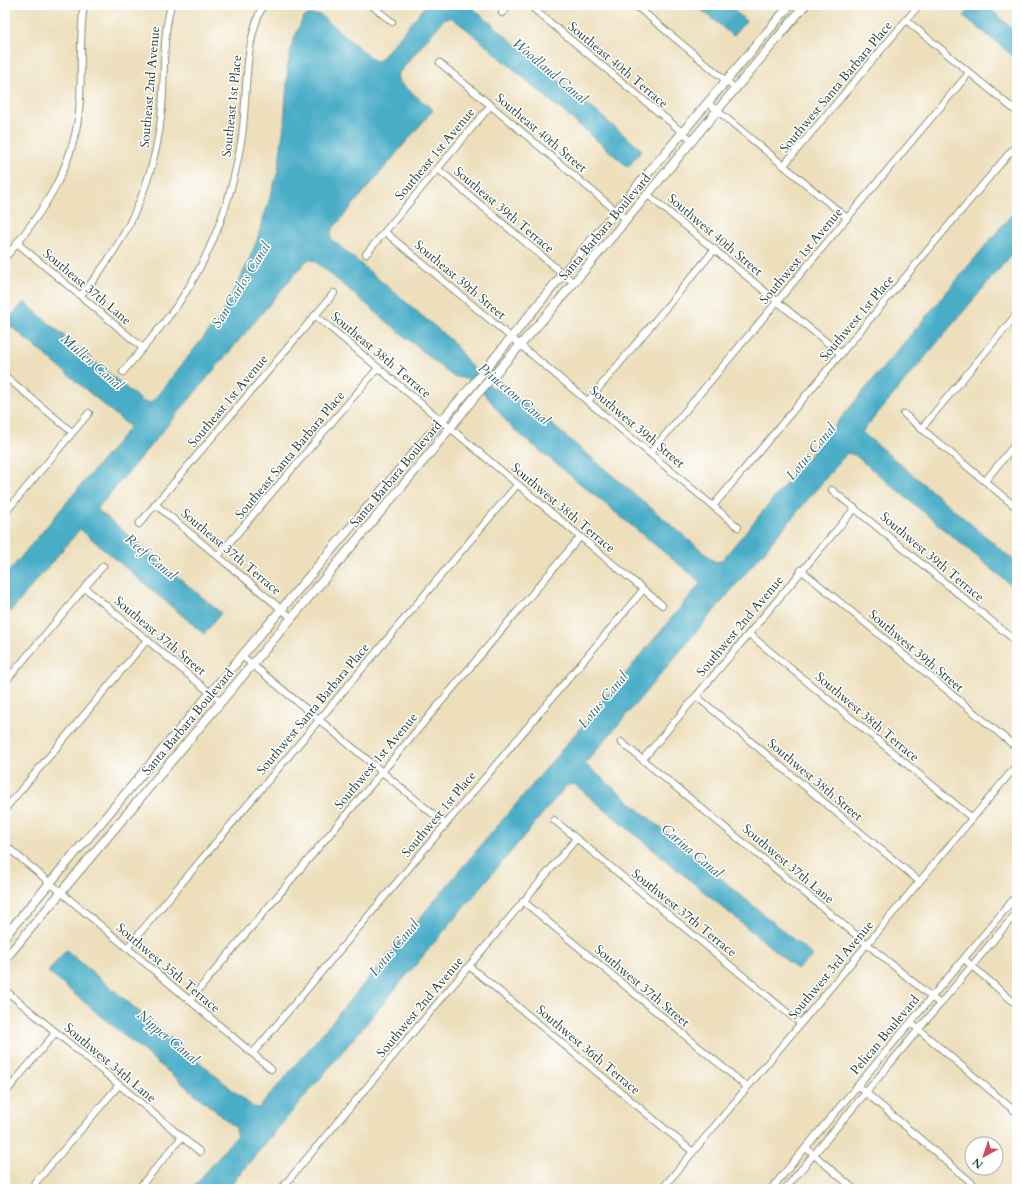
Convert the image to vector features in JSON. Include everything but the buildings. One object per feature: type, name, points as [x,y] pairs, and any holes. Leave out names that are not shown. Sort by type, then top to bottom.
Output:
[{"type":"main road","name":"Santa Barbara Boulevard","points":[[5,936],[130,790],[441,420],[471,388],[563,274],[789,5]]},
{"type":"main road","name":"Santa Barbara Boulevard","points":[[5,959],[366,530],[490,378],[574,283],[693,142],[805,5]]},
{"type":"main road","points":[[356,521],[366,530]]},
{"type":"main road","points":[[130,790],[140,798]]},
{"type":"street","points":[[5,258],[43,210],[56,187],[73,144],[80,98],[81,40],[84,5]]},
{"type":"street","name":"Southeast 2nd Avenue","points":[[80,295],[104,267],[130,225],[151,171],[160,132],[164,40],[170,5]]},
{"type":"street","name":"Southeast 1st Place","points":[[123,372],[168,318],[203,261],[219,224],[229,196],[239,154],[249,49],[263,5]]},
{"type":"street","points":[[372,5],[392,22]]},
{"type":"street","points":[[502,13],[509,5]]},
{"type":"street","name":"Southeast 40th Terrace","points":[[529,5],[693,142]]},
{"type":"street","points":[[635,5],[736,90]]},
{"type":"street","points":[[789,5],[798,14]]},
{"type":"street","name":"Southwest Santa Barbara Place","points":[[784,165],[919,5]]},
{"type":"street","points":[[906,20],[1017,112]]},
{"type":"street","name":"Southeast 40th Street","points":[[440,63],[627,220]]},
{"type":"street","name":"Southwest 1st Avenue","points":[[650,453],[969,73]]},
{"type":"street","points":[[708,103],[847,218]]},
{"type":"street","name":"Southeast 1st Avenue","points":[[366,254],[491,105]]},
{"type":"street","name":"Southwest 1st Place","points":[[714,506],[1017,144]]},
{"type":"street","name":"Southeast 39th Terrace","points":[[438,168],[574,283]]},
{"type":"street","name":"Southwest 40th Street","points":[[648,195],[841,354]]},
{"type":"street","name":"Southeast 39th Street","points":[[385,232],[520,345]]},
{"type":"street","name":"Southeast 37th Lane","points":[[17,243],[143,348]]},
{"type":"street","points":[[588,401],[715,249]]},
{"type":"street","name":"Southeast 1st Avenue","points":[[138,524],[334,293]]},
{"type":"street","points":[[921,429],[1017,314]]},
{"type":"street","name":"Southeast 38th Terrace","points":[[315,315],[450,428]]},
{"type":"street","name":"Southwest 39th Street","points":[[520,345],[738,527]]},
{"type":"street","name":"Southeast Santa Barbara Place","points":[[218,556],[378,368]]},
{"type":"street","points":[[6,380],[72,432]]},
{"type":"street","points":[[5,513],[89,413]]},
{"type":"street","points":[[904,414],[1017,508]]},
{"type":"street","name":"Southwest 38th Terrace","points":[[450,428],[662,605]]},
{"type":"street","points":[[985,481],[1017,442]]},
{"type":"street","name":"Southwest Santa Barbara Place","points":[[127,948],[517,485]]},
{"type":"street","name":"Southwest 39th Terrace","points":[[832,490],[1017,642]]},
{"type":"street","name":"Southeast 37th Terrace","points":[[156,504],[292,618]]},
{"type":"street","name":"Southwest 2nd Avenue","points":[[643,759],[854,508]]},
{"type":"street","name":"Southwest 1st Avenue","points":[[190,1000],[580,537]]},
{"type":"street","points":[[5,682],[103,566]]},
{"type":"street","name":"Southwest 39th Street","points":[[802,570],[1017,748]]},
{"type":"street","name":"Southeast 37th Street","points":[[85,588],[221,702]]},
{"type":"street","name":"Southwest 1st Place","points":[[253,1053],[444,824],[643,590]]},
{"type":"street","name":"Southwest 38th Terrace","points":[[748,634],[972,818]]},
{"type":"street","points":[[5,809],[147,640]]},
{"type":"street","points":[[242,656],[444,824]]},
{"type":"street","name":"Southwest 38th Street","points":[[696,696],[919,881]]},
{"type":"street","name":"Southwest 37th Lane","points":[[621,742],[940,1004]]},
{"type":"street","name":"Southwest 3rd Avenue","points":[[662,1189],[1017,765]]},
{"type":"street","name":"Southwest 37th Terrace","points":[[554,820],[800,1023]]},
{"type":"street","name":"Southwest 2nd Avenue","points":[[281,1189],[576,839]]},
{"type":"street","name":"Southwest 35th Terrace","points":[[5,845],[272,1069]]},
{"type":"street","name":"Pelican Boulevard","points":[[771,1189],[1017,896]]},
{"type":"street","name":"Southwest 37th Street","points":[[523,901],[747,1087]]},
{"type":"street","name":"Pelican Boulevard","points":[[785,1189],[1017,912]]},
{"type":"street","points":[[964,959],[1017,1005]]},
{"type":"street","name":"Southwest 36th Terrace","points":[[469,966],[693,1152]]},
{"type":"street","name":"Southwest 34th Lane","points":[[5,990],[200,1152]]},
{"type":"street","points":[[911,1023],[1017,1113]]},
{"type":"street","points":[[5,1092],[56,1032]]},
{"type":"street","points":[[30,1189],[119,1085]]},
{"type":"street","points":[[858,1086],[979,1189]]},
{"type":"street","points":[[138,1189],[182,1137]]},
{"type":"street","points":[[806,1148],[854,1189]]},
{"type":"street","points":[[286,1184],[292,1189]]},
{"type":"water","points":[[426,5],[469,5],[642,150],[628,167],[469,31],[452,18],[445,18],[397,75],[399,82],[433,110],[331,231],[331,239],[452,341],[477,374],[490,386],[530,406],[714,561],[718,562],[722,560],[1017,208],[1017,248],[862,432],[1017,563],[1017,590],[855,455],[847,453],[585,764],[813,956],[797,969],[574,784],[566,786],[227,1189],[192,1189],[237,1135],[236,1128],[48,972],[66,950],[253,1107],[259,1108],[700,584],[698,580],[511,427],[485,394],[467,379],[452,376],[315,261],[309,259],[97,509],[221,613],[204,634],[80,529],[5,618],[5,576],[130,427],[6,322],[24,302],[143,402],[151,403],[220,317],[244,271],[256,243],[278,171],[284,125],[288,66],[292,44],[303,18],[308,15],[320,15],[372,59],[377,61],[381,59]]},
{"type":"water","points":[[696,5],[728,5],[746,21],[733,36]]},
{"type":"water","points":[[973,5],[985,5],[1017,32],[1017,59],[964,16]]},
{"type":"water label","name":"Woodland Canal","points":[[550,71]]},
{"type":"water label","name":"San Carlos Canal","points":[[241,285]]},
{"type":"water label","name":"Mullen Canal","points":[[92,362]]},
{"type":"water label","name":"Princeton Canal","points":[[514,394]]},
{"type":"water label","name":"Lotus Canal","points":[[811,452]]},
{"type":"water label","name":"Reef Canal","points":[[151,557]]},
{"type":"water label","name":"Lotus Canal","points":[[603,700]]},
{"type":"water label","name":"Carina Canal","points":[[692,851]]},
{"type":"water label","name":"Lotus Canal","points":[[394,948]]},
{"type":"water label","name":"Nipper Canal","points":[[168,1037]]}]
